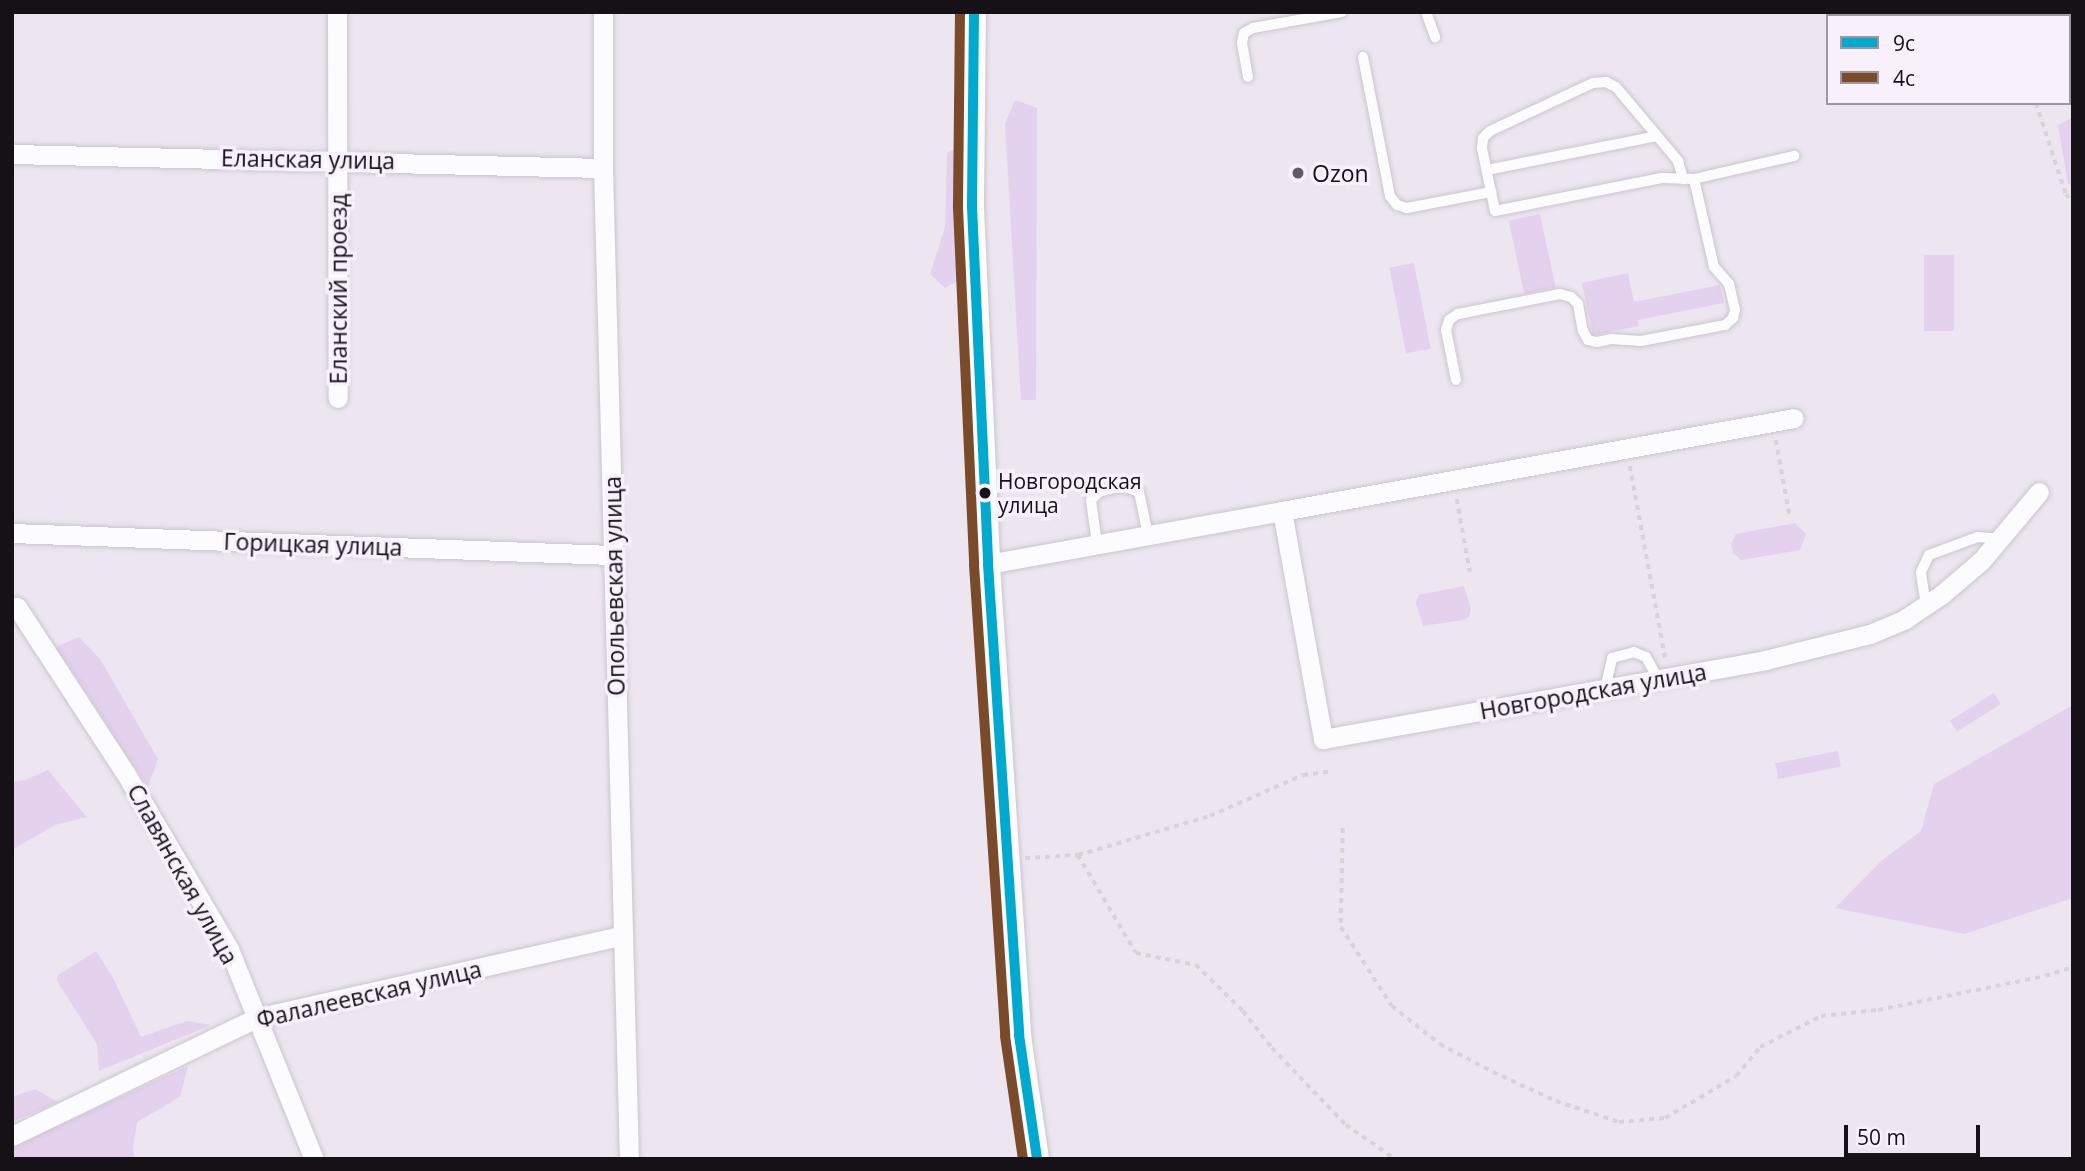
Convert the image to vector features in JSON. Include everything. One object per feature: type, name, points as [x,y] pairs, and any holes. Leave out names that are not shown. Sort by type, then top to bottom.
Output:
[{"type":"street","name":"Еланский проезд","points":[[337,12],[338,398]]},
{"type":"street","name":"Опольевская улица","points":[[604,12],[604,168],[629,1159]]},
{"type":"street","points":[[974,12],[972,207],[988,564],[1005,859],[1020,1035],[1037,1159]]},
{"type":"street","name":"Еланская улица","points":[[12,154],[338,159],[604,168]]},
{"type":"street","points":[[988,564],[1794,418]]},
{"type":"street","name":"Новгородская улица","points":[[1282,511],[1323,740],[1765,660],[1846,640],[1905,619],[1926,605],[1981,561],[2039,492]]},
{"type":"street","name":"Горицкая улица","points":[[12,533],[613,555]]},
{"type":"street","name":"Славянская улица","points":[[15,608],[126,774],[229,949],[314,1159]]},
{"type":"street","name":"Фалалеевская улица","points":[[12,1136],[256,1018],[623,936]]},
{"type":"lane","points":[[1248,78],[1242,43],[1244,33],[1254,27],[1342,12]]},
{"type":"lane","points":[[1426,12],[1435,37]]},
{"type":"lane","points":[[1363,57],[1391,196],[1396,205],[1408,208],[1491,192]]},
{"type":"lane","points":[[1456,380],[1447,330],[1449,320],[1458,314],[1560,294],[1572,297],[1578,304],[1583,331],[1588,340],[1597,342],[1611,339],[1641,341],[1725,325],[1733,318],[1735,310],[1729,284],[1714,267],[1688,179],[1678,161],[1616,87],[1606,82],[1593,83],[1490,131],[1483,138],[1495,211],[1662,178],[1688,179],[1794,156]]},
{"type":"lane","points":[[1487,170],[1657,136]]},
{"type":"lane","points":[[1097,544],[1091,500],[1099,492],[1113,488],[1126,487],[1139,492],[1148,535]]},
{"type":"lane","points":[[1926,605],[1921,572],[1929,555],[1978,537],[1999,540]]},
{"type":"lane","points":[[1605,689],[1612,658],[1634,652],[1646,657],[1663,678]]},
{"type":"path","points":[[2037,105],[2066,194],[2073,203]]},
{"type":"path","points":[[1773,422],[1790,517]]},
{"type":"path","points":[[1627,449],[1663,678]]},
{"type":"path","points":[[1454,480],[1470,572]]},
{"type":"path","points":[[1005,859],[1078,855],[1210,817],[1303,775],[1329,772]]},
{"type":"path","points":[[1343,828],[1340,854],[1341,927],[1392,1006],[1440,1044],[1493,1072],[1556,1101],[1619,1122],[1665,1118],[1736,1076],[1760,1047],[1821,1016],[1878,1010],[2045,976],[2073,967]]},
{"type":"path","points":[[1078,855],[1136,953],[1196,965],[1243,1011],[1272,1048],[1346,1125],[1395,1159]]},
{"type":"shaded area","points":[[1015,100],[1037,108],[1036,400],[1021,400],[1005,124]]},
{"type":"shaded area","points":[[2073,117],[2073,185],[2068,184],[2058,125]]},
{"type":"shaded area","points":[[960,147],[964,162],[959,280],[945,288],[930,274],[945,227],[947,153]]},
{"type":"shaded area","points":[[1540,214],[1556,287],[1524,294],[1509,221]]},
{"type":"shaded area","points":[[1924,255],[1954,255],[1954,331],[1924,331]]},
{"type":"shaded area","points":[[1414,263],[1431,348],[1406,353],[1389,268]]},
{"type":"shaded area","points":[[1628,273],[1634,302],[1720,285],[1724,303],[1638,320],[1639,326],[1593,335],[1582,283]]},
{"type":"shaded area","points":[[1795,523],[1806,534],[1800,550],[1741,560],[1733,553],[1731,543],[1736,534]]},
{"type":"shaded area","points":[[1464,586],[1471,609],[1469,617],[1423,626],[1416,603],[1418,595]]},
{"type":"shaded area","points":[[79,637],[100,659],[158,759],[148,787],[56,647]]},
{"type":"shaded area","points":[[1994,693],[2001,704],[1957,732],[1950,721]]},
{"type":"shaded area","points":[[2073,705],[2073,898],[1965,934],[1835,908],[1880,862],[1921,831],[1934,784]]},
{"type":"shaded area","points":[[1838,751],[1841,767],[1778,779],[1775,763]]},
{"type":"shaded area","points":[[48,770],[87,817],[55,825],[12,850],[12,782],[25,780]]},
{"type":"shaded area","points":[[96,951],[113,978],[141,1037],[187,1021],[211,1025],[99,1071],[97,1044],[57,981],[57,976]]},
{"type":"shaded area","points":[[188,1066],[180,1097],[137,1122],[133,1149],[135,1159],[12,1159],[12,1147]]},
{"type":"shaded area","points":[[35,1089],[58,1102],[12,1122],[12,1097]]},
{"type":"transit line","name":"4с","points":[[960,12],[958,208],[974,565],[1005,1036],[1023,1159]]},
{"type":"transit line","name":"9с","points":[[974,12],[972,207],[988,564],[1019,1035],[1037,1159]]},
{"type":"place","name":"Ozon","points":[[1298,173]]},
{"type":"place","name":"Новгородская улица","points":[[985,493]]}]
